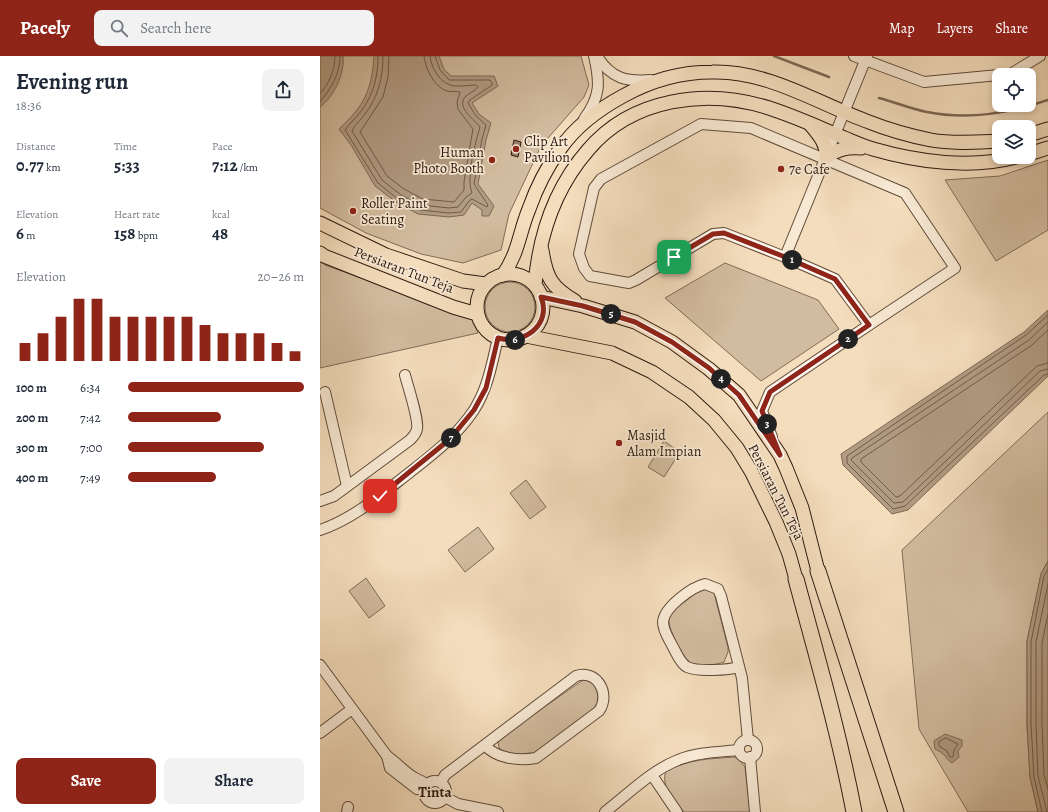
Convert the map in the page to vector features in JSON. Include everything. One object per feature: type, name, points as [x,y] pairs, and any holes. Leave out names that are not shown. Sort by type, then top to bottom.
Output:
[{"type":"highway","points":[[818,571],[896,812]]},
{"type":"highway","points":[[796,579],[827,689],[844,759],[854,812]]},
{"type":"main road","points":[[503,275],[512,262],[528,210],[537,189],[560,149],[577,128],[605,106],[633,91],[661,79],[711,72],[742,75],[760,79],[786,88],[870,123],[933,140],[968,143],[992,141]]},
{"type":"main road","points":[[535,285],[541,242],[556,199],[576,163],[597,138],[623,119],[643,110],[677,100],[714,98],[737,101],[767,108],[871,149]]},
{"type":"main road","points":[[808,123],[820,135],[825,144],[827,150],[825,158]]},
{"type":"main road","points":[[1036,133],[1048,129]]},
{"type":"main road","points":[[825,158],[837,150],[845,147],[871,149],[927,162],[963,163],[992,161]]},
{"type":"main road","points":[[1036,152],[1048,148]]},
{"type":"main road","name":"Persiaran Tun Teja","points":[[320,223],[386,254],[463,281],[486,284]]},
{"type":"main road","points":[[541,242],[544,265],[552,283],[562,294],[583,306]]},
{"type":"main road","name":"Persiaran Tun Teja","points":[[320,253],[324,256],[453,307],[478,314]]},
{"type":"main road","points":[[514,274],[524,277],[535,285],[541,297],[543,310],[541,320],[536,329],[526,336],[513,340],[498,338],[484,329],[478,314],[478,298],[486,284],[494,278],[514,274]]},
{"type":"main road","name":"Persiaran Tun Teja","points":[[541,297],[583,306],[635,322],[672,342],[709,368],[739,395],[780,455],[802,508],[818,571]]},
{"type":"main road","name":"Persiaran Tun Teja","points":[[526,336],[612,353],[652,372],[689,397],[714,420],[737,448],[751,472],[781,535],[789,554],[796,579]]},
{"type":"street","points":[[577,128],[594,104],[598,92],[599,79],[594,56]]},
{"type":"street","points":[[597,56],[606,68],[616,76],[633,82],[661,79]]},
{"type":"street","points":[[854,56],[866,58],[924,82],[992,76]]},
{"type":"street","points":[[1019,68],[1040,56]]},
{"type":"street","points":[[785,257],[866,58]]},
{"type":"street","points":[[780,455],[762,411],[770,392],[955,268],[905,193],[825,158],[750,128],[701,124],[601,179],[594,188],[579,254],[584,268],[590,276],[629,283],[716,233],[724,233],[835,279],[869,325]]},
{"type":"street","points":[[320,530],[334,525],[380,496],[450,439],[474,410],[486,388],[498,338]]},
{"type":"street","points":[[320,501],[334,496],[415,435],[417,428],[416,420],[405,375]]},
{"type":"street","points":[[325,392],[347,486]]},
{"type":"street","points":[[739,667],[732,669],[697,669],[689,668],[682,663],[664,630],[663,620],[667,612],[680,598],[693,588],[705,584],[718,589],[742,678],[748,740]]},
{"type":"street","points":[[320,665],[386,756],[390,768],[416,789],[424,785],[434,780],[441,782],[446,790],[445,797],[431,807],[426,799],[424,785],[400,765],[386,756]]},
{"type":"street","points":[[441,782],[445,775],[576,676],[584,674],[591,675],[597,680],[602,689],[604,698],[599,711],[536,758],[527,760],[514,759],[497,754],[488,749],[485,745]]},
{"type":"street","points":[[320,733],[352,709]]},
{"type":"street","points":[[748,740],[754,742],[757,749],[754,755],[750,757],[742,755],[739,750],[742,742],[748,740]]},
{"type":"street","points":[[605,812],[662,767],[679,759],[697,755],[739,750]]},
{"type":"street","points":[[750,757],[755,812]]},
{"type":"street","points":[[652,775],[677,812]]},
{"type":"street","points":[[445,797],[458,804],[498,812]]},
{"type":"shaded area","points":[[320,56],[581,56],[589,85],[584,97],[541,146],[509,214],[501,250],[463,263],[421,254],[366,233],[320,208]]},
{"type":"shaded area","points":[[1048,160],[1048,230],[996,261],[945,180],[1000,176]]},
{"type":"shaded area","points":[[320,261],[325,265],[472,318],[478,333],[320,368]]},
{"type":"shaded area","points":[[725,263],[818,300],[839,329],[761,381],[665,298]]},
{"type":"shaded area","points":[[505,282],[515,282],[528,289],[535,302],[535,312],[528,325],[515,332],[505,332],[496,328],[489,321],[485,312],[485,302],[489,293],[496,286]]},
{"type":"shaded area","points":[[1048,412],[1048,561],[1041,574],[1027,641],[1027,724],[1030,777],[1038,812],[968,812],[919,729],[902,550]]},
{"type":"shaded area","points":[[664,441],[680,452],[664,477],[648,467]]},
{"type":"shaded area","points":[[526,480],[546,507],[530,519],[510,493]]},
{"type":"shaded area","points":[[478,527],[494,549],[465,572],[448,550]]},
{"type":"shaded area","points":[[366,578],[385,606],[369,618],[349,591]]},
{"type":"shaded area","points":[[707,589],[714,593],[728,652],[724,662],[712,665],[698,665],[691,663],[680,649],[670,627],[669,617],[670,614],[679,606],[701,590]]},
{"type":"shaded area","points":[[583,680],[592,681],[594,684],[598,693],[597,706],[533,754],[515,754],[506,752],[499,748],[498,741],[501,737]]},
{"type":"shaded area","points":[[735,757],[745,767],[750,812],[684,812],[669,793],[665,782],[666,771],[691,762]]},
{"type":"water","points":[[320,56],[343,56],[343,63],[338,84],[330,97],[320,107]]},
{"type":"water","points":[[374,56],[439,56],[444,69],[451,76],[494,76],[498,86],[472,103],[479,114],[491,123],[486,140],[478,184],[494,206],[489,216],[482,216],[482,210],[472,203],[464,215],[449,217],[418,214],[396,202],[375,186],[351,145],[339,129],[355,113],[365,97],[371,79]]},
{"type":"water","points":[[1048,310],[1048,376],[908,510],[892,514],[843,465],[841,454],[1024,332]]},
{"type":"water","points":[[1048,561],[1048,812],[1038,812],[1030,777],[1027,724],[1027,641],[1041,574]]},
{"type":"water","points":[[945,734],[962,740],[962,746],[958,751],[959,757],[952,763],[941,752],[935,749],[934,741]]},
{"type":"building","name":"Clip Art Pavilion","points":[[514,140],[521,142],[518,157],[511,155]]},
{"type":"waterway","points":[[774,56],[829,77]]},
{"type":"waterway","points":[[879,98],[921,111],[957,115],[1004,112],[1048,100]]},
{"type":"place","name":"Clip Art Pavilion","points":[[516,149]]},
{"type":"place","name":"Human Photo Booth","points":[[492,160]]},
{"type":"place","name":"7e Cafe","points":[[781,169]]},
{"type":"place","name":"Roller Paint Seating","points":[[353,211]]},
{"type":"place","name":"Masjid Alam Impian","points":[[619,443]]},
{"type":"district","name":"Tinta","points":[[435,792]]},
{"type":"route","points":[[380,496],[450,439],[474,410],[486,388],[498,338],[505,340],[521,339],[536,329],[541,320],[543,310],[541,297],[583,306],[635,322],[672,342],[709,368],[739,395],[780,455],[762,411],[770,392],[869,325],[835,279],[724,233],[713,234],[674,257]]}]
